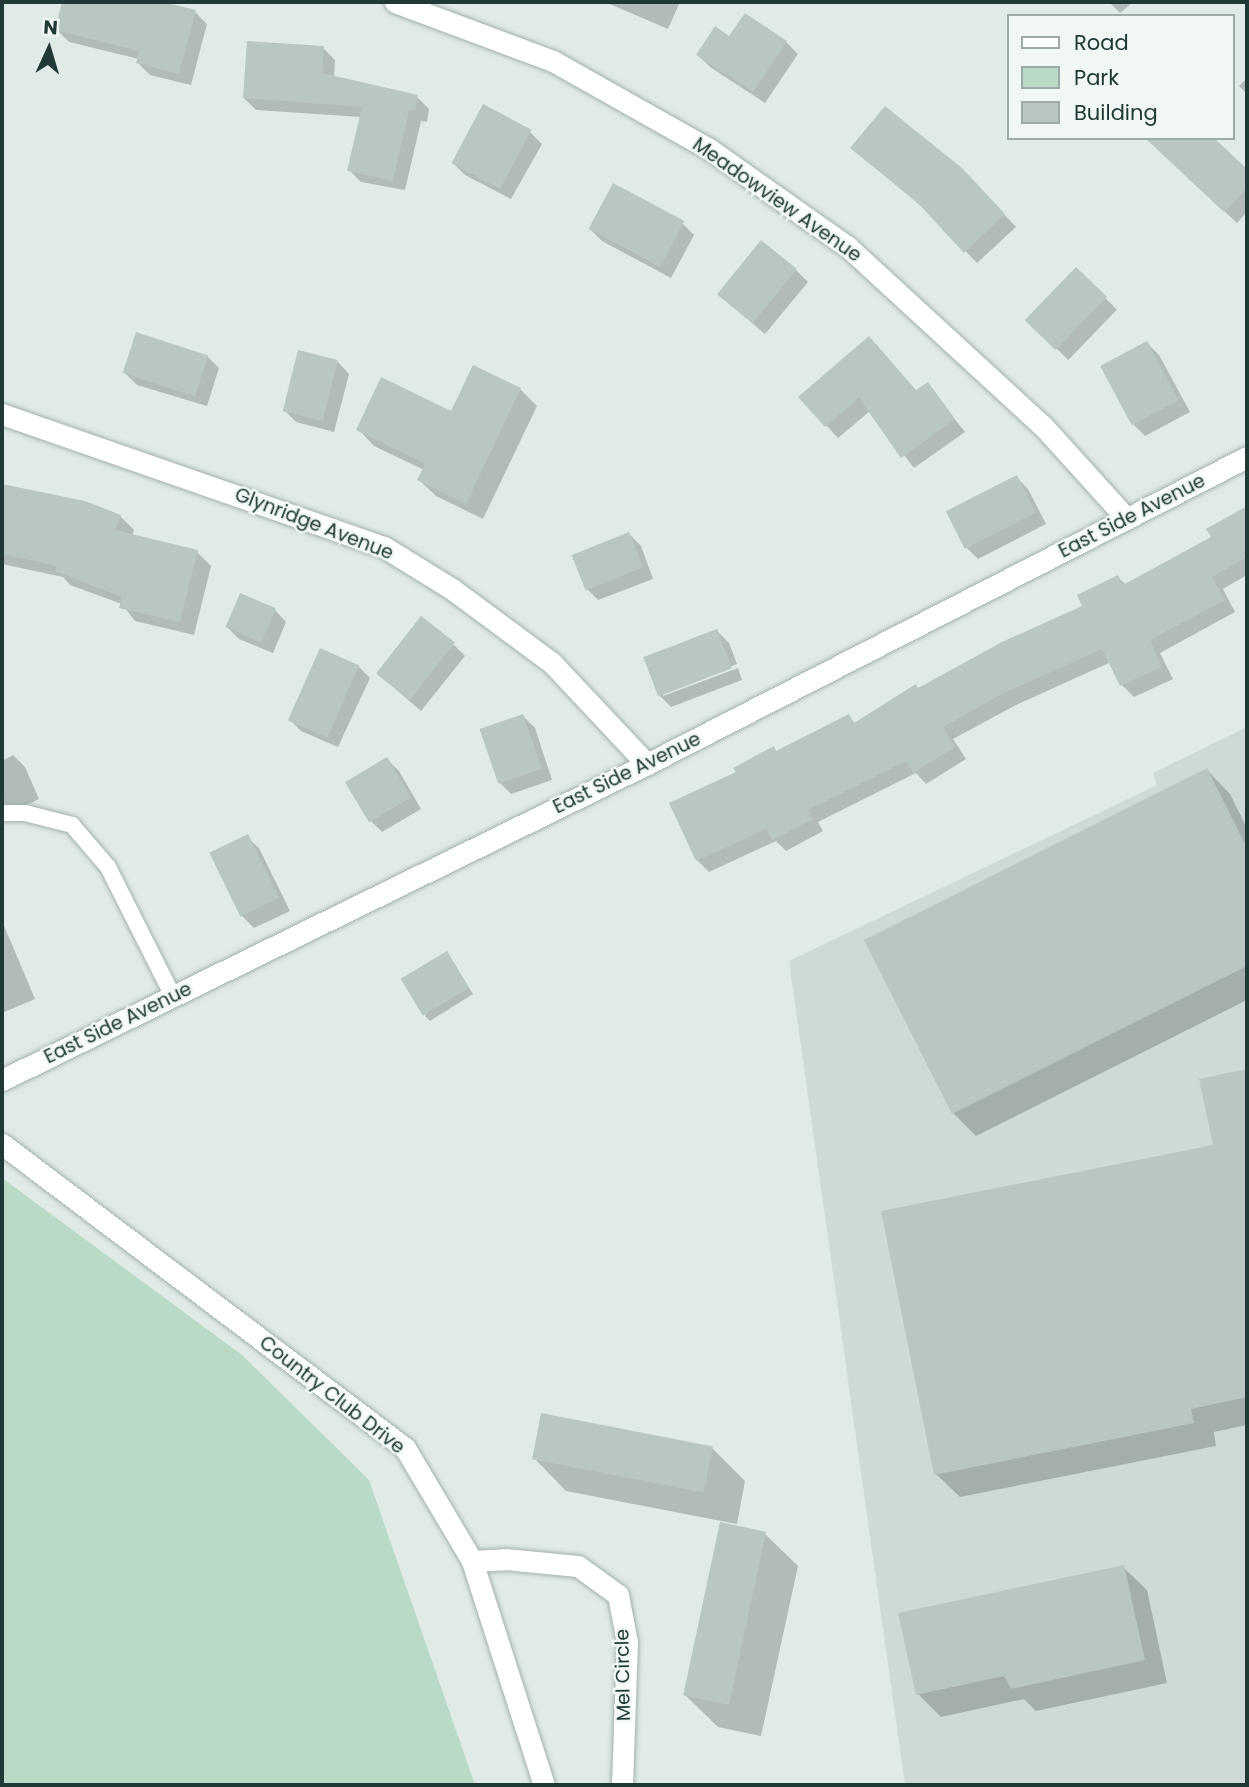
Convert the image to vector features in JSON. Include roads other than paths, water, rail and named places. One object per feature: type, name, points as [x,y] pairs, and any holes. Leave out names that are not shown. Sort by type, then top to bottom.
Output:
[{"type":"street","name":"Meadowview Avenue","points":[[395,2],[553,61],[709,149],[848,247],[1042,426],[1127,519]]},
{"type":"street","name":"Glynridge Avenue","points":[[2,414],[384,547],[452,589],[552,663],[646,764]]},
{"type":"street","name":"East Side Avenue","points":[[2,1080],[646,764],[1247,457]]},
{"type":"street","name":"Country Club Drive","points":[[2,1144],[405,1448],[472,1561],[544,1785]]},
{"type":"street","name":"Mel Circle","points":[[472,1561],[505,1559],[578,1566],[618,1595],[627,1642],[622,1785]]},
{"type":"lane","points":[[2,813],[24,813],[72,825],[108,867],[173,996]]}]
